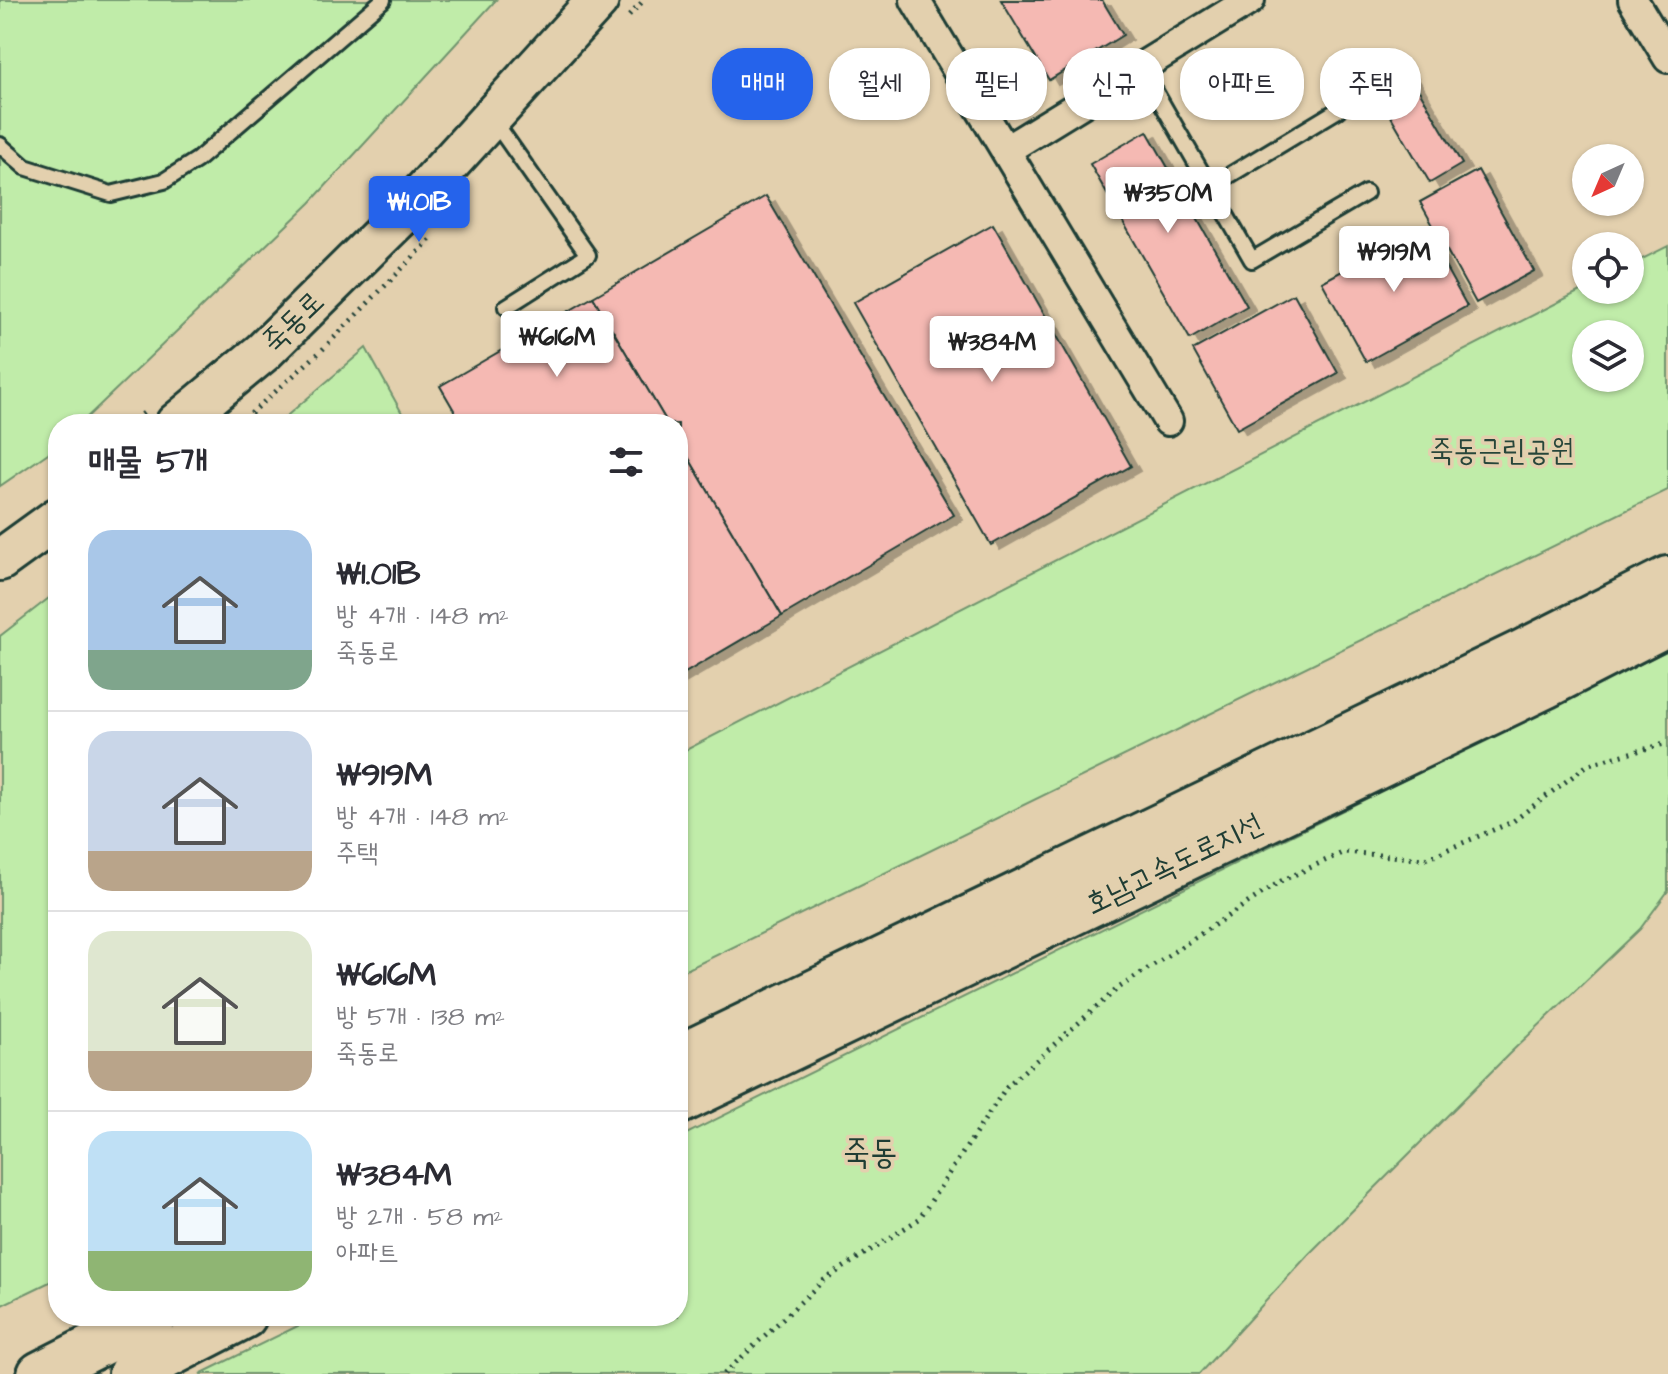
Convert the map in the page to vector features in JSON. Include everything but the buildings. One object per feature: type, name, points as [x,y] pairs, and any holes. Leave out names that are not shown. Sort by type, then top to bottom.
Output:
[{"type":"highway","name":"호남고속도로지선","points":[[688,1053],[1509,659],[1668,579]]},
{"type":"highway","name":"호남고속도로지선","points":[[688,1097],[1517,699],[1668,623]]},
{"type":"highway","points":[[40,1374],[134,1326]]},
{"type":"highway","points":[[131,1374],[225,1326]]},
{"type":"street","points":[[915,0],[1168,421]]},
{"type":"street","points":[[1633,0],[1668,58]]},
{"type":"street","name":"죽동로","points":[[188,414],[274,341],[407,210],[591,2]]},
{"type":"street","points":[[1164,52],[1243,2]]},
{"type":"street","points":[[1006,150],[1063,115]]},
{"type":"street","points":[[0,560],[48,525]]},
{"type":"lane","points":[[0,145],[25,167],[111,194],[164,181],[197,160],[383,0]]},
{"type":"lane","points":[[1164,107],[1252,260],[1366,193]]},
{"type":"lane","points":[[492,117],[588,255],[506,307]]},
{"type":"lane","points":[[1210,187],[1321,120]]},
{"type":"path","points":[[724,1374],[824,1280],[919,1219],[1007,1086],[1130,981],[1281,881],[1344,852],[1425,859],[1512,822],[1589,764],[1668,743]]},
{"type":"green space","points":[[0,0],[496,0],[310,203],[90,414],[48,414],[48,453],[0,486]]},
{"type":"green space","name":"죽동근린공원","points":[[1668,246],[1668,490],[688,969],[688,749],[1572,295],[1572,304],[1644,304],[1644,258]]},
{"type":"green space","points":[[366,348],[402,414],[289,414]]},
{"type":"green space","points":[[48,599],[48,1283],[0,1306],[0,636]]},
{"type":"green space","points":[[1668,650],[1668,891],[1640,929],[1509,1054],[1309,1254],[1199,1374],[200,1374],[298,1326],[688,1326],[688,1133]]},
{"type":"district","name":"죽동","points":[[870,1153]]}]
